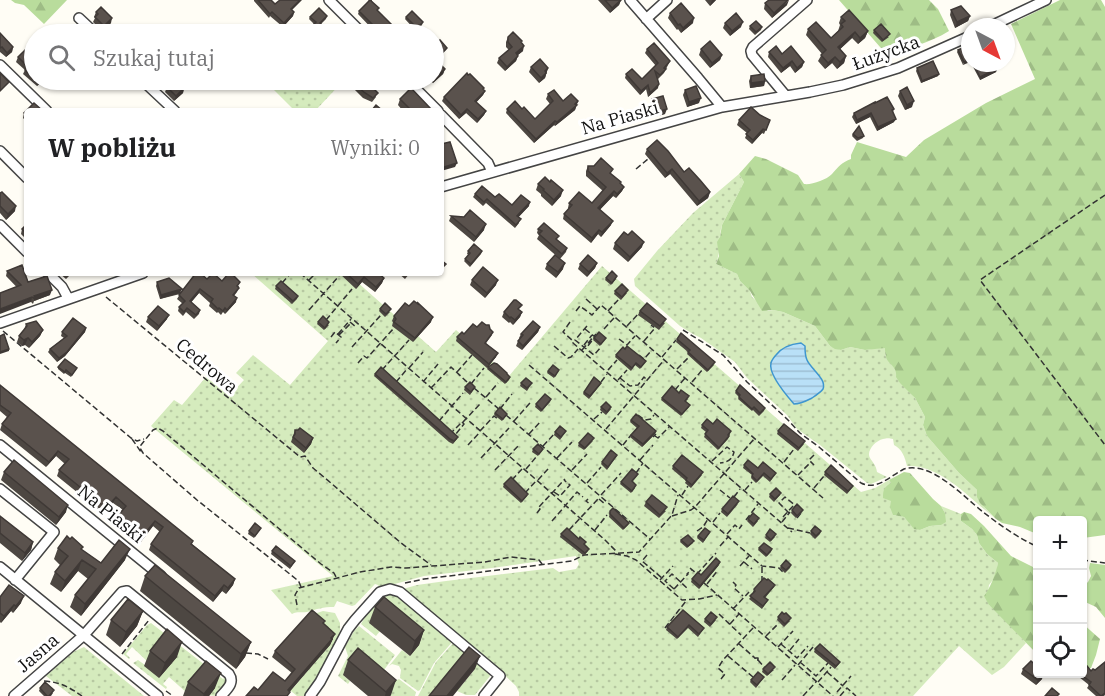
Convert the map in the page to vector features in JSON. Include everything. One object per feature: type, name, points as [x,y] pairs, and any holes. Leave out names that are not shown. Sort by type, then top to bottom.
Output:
[{"type":"street","points":[[329,0],[353,24]]},
{"type":"street","points":[[630,0],[722,107]]},
{"type":"street","points":[[646,19],[667,0]]},
{"type":"street","points":[[786,96],[751,51],[807,0]]},
{"type":"street","points":[[1008,18],[1046,0]]},
{"type":"street","points":[[79,18],[85,24]]},
{"type":"street","name":"Łużycka","points":[[810,93],[898,68],[961,40]]},
{"type":"street","points":[[0,65],[24,88]]},
{"type":"street","points":[[26,90],[44,108]]},
{"type":"street","points":[[153,90],[172,108]]},
{"type":"street","points":[[417,90],[435,108]]},
{"type":"street","name":"Na Piaski","points":[[444,186],[722,107],[810,93]]},
{"type":"street","points":[[444,118],[488,163],[492,172]]},
{"type":"street","points":[[0,151],[24,175]]},
{"type":"street","points":[[0,225],[24,249]]},
{"type":"street","points":[[51,276],[62,287],[68,298]]},
{"type":"street","points":[[0,323],[123,276]]},
{"type":"street","name":"Na Piaski","points":[[0,445],[164,578]]},
{"type":"street","points":[[0,489],[54,532],[36,546],[15,580]]},
{"type":"street","points":[[0,567],[158,696]]},
{"type":"street","points":[[310,696],[320,682],[348,628],[380,592],[390,588],[395,589],[500,676],[483,696]]},
{"type":"street","name":"Jasna","points":[[14,696],[84,635],[122,592],[127,591],[155,614]]},
{"type":"street","points":[[155,614],[229,674],[232,682],[221,696]]},
{"type":"path","points":[[636,169],[648,159]]},
{"type":"path","points":[[1105,195],[980,280],[1105,445]]},
{"type":"path","points":[[281,284],[288,276]]},
{"type":"path","points":[[303,276],[337,306],[356,327]]},
{"type":"path","points":[[309,281],[313,276]]},
{"type":"path","points":[[309,310],[339,276]]},
{"type":"path","name":"Cedrowa","points":[[96,288],[300,457],[305,456],[320,475],[400,543],[431,565]]},
{"type":"path","points":[[325,321],[352,289]]},
{"type":"path","points":[[586,299],[597,309]]},
{"type":"path","points":[[608,311],[619,299]]},
{"type":"path","points":[[576,311],[580,306],[592,315],[601,305],[823,498]]},
{"type":"path","points":[[626,327],[641,311]]},
{"type":"path","points":[[352,347],[381,315]]},
{"type":"path","points":[[604,328],[615,317]]},
{"type":"path","points":[[350,321],[366,332],[537,481],[552,492],[560,496],[570,485],[564,479],[552,492],[538,508],[540,509],[537,513]]},
{"type":"path","points":[[338,335],[350,321]]},
{"type":"path","points":[[570,322],[562,332],[573,340],[573,343],[792,532]]},
{"type":"path","points":[[644,342],[656,328],[651,325]]},
{"type":"path","points":[[582,350],[584,347],[594,335],[586,327],[575,340],[584,347],[594,355],[601,346]]},
{"type":"path","points":[[0,328],[131,438],[137,441],[147,436]]},
{"type":"path","points":[[358,363],[364,356],[367,358],[394,328]]},
{"type":"path","points":[[683,330],[723,355],[800,434],[861,483],[874,486],[904,469],[921,469],[954,488],[1007,530],[1033,545]]},
{"type":"path","points":[[331,337],[335,332],[341,337],[336,343]]},
{"type":"path","points":[[619,339],[627,345],[636,335]]},
{"type":"path","points":[[382,371],[409,340]]},
{"type":"path","points":[[662,357],[676,340]]},
{"type":"path","points":[[554,345],[568,357],[571,357],[579,348]]},
{"type":"path","points":[[635,359],[638,355],[644,359],[652,349]]},
{"type":"path","points":[[395,383],[423,352]]},
{"type":"path","points":[[457,372],[472,355]]},
{"type":"path","points":[[676,370],[689,357]]},
{"type":"path","points":[[599,383],[617,360]]},
{"type":"path","points":[[605,430],[664,360]]},
{"type":"path","points":[[423,382],[438,364]]},
{"type":"path","points":[[530,365],[762,566],[777,568],[784,573]]},
{"type":"path","points":[[431,388],[451,367],[500,409],[512,394]]},
{"type":"path","points":[[471,385],[484,368]]},
{"type":"path","points":[[691,383],[703,369]]},
{"type":"path","points":[[617,381],[627,370]]},
{"type":"path","points":[[620,378],[630,386],[638,385],[644,377],[647,380]]},
{"type":"path","points":[[674,391],[685,378]]},
{"type":"path","points":[[485,397],[498,382]]},
{"type":"path","points":[[438,422],[463,393]]},
{"type":"path","points":[[513,422],[530,403]]},
{"type":"path","points":[[463,422],[480,404]]},
{"type":"path","points":[[594,420],[602,412]]},
{"type":"path","points":[[638,415],[645,420],[651,419],[655,414]]},
{"type":"path","points":[[468,445],[494,416],[498,419]]},
{"type":"path","points":[[507,416],[586,484],[605,504]]},
{"type":"path","points":[[529,435],[541,421]]},
{"type":"path","points":[[655,435],[658,438],[669,426]]},
{"type":"path","points":[[142,453],[140,448],[147,436],[155,428],[163,431],[334,573],[337,579]]},
{"type":"path","points":[[481,458],[509,428]]},
{"type":"path","points":[[542,447],[559,430]]},
{"type":"path","points":[[622,445],[636,430]]},
{"type":"path","points":[[131,438],[142,453],[296,579],[301,587]]},
{"type":"path","points":[[670,517],[695,507],[754,438]]},
{"type":"path","points":[[557,459],[572,442]]},
{"type":"path","points":[[495,470],[520,444]]},
{"type":"path","points":[[640,460],[653,445]]},
{"type":"path","points":[[711,461],[727,447],[734,452],[728,462],[720,463]]},
{"type":"path","points":[[783,463],[795,449]]},
{"type":"path","points":[[571,471],[587,454]]},
{"type":"path","points":[[814,455],[809,459],[814,465]]},
{"type":"path","points":[[512,481],[537,456]]},
{"type":"path","points":[[797,475],[811,462]]},
{"type":"path","points":[[635,474],[643,463]]},
{"type":"path","points":[[586,484],[601,467]]},
{"type":"path","points":[[525,493],[548,469]]},
{"type":"path","points":[[568,531],[621,473]]},
{"type":"path","points":[[813,489],[824,476]]},
{"type":"path","points":[[744,491],[752,482]]},
{"type":"path","points":[[395,589],[424,579],[572,561],[584,555],[639,552],[674,512],[680,495],[688,486]]},
{"type":"path","points":[[720,489],[731,499],[741,488]]},
{"type":"path","points":[[552,492],[616,550],[616,553]]},
{"type":"path","points":[[552,521],[578,492],[583,497]]},
{"type":"path","points":[[599,497],[651,540]]},
{"type":"path","points":[[783,517],[788,513],[796,506],[785,497],[779,503],[788,513]]},
{"type":"path","points":[[588,499],[586,501],[592,506]]},
{"type":"path","points":[[746,520],[759,504]]},
{"type":"path","points":[[712,522],[720,513]]},
{"type":"path","points":[[781,523],[788,513]]},
{"type":"path","points":[[798,518],[802,513]]},
{"type":"path","points":[[594,531],[607,515]]},
{"type":"path","points":[[697,531],[706,524],[708,518]]},
{"type":"path","points":[[720,546],[735,525],[739,529],[742,525]]},
{"type":"path","points":[[787,528],[810,533],[814,528]]},
{"type":"path","points":[[672,592],[691,568],[697,574],[716,553]]},
{"type":"path","points":[[605,554],[622,554],[633,558],[682,600],[717,595]]},
{"type":"path","points":[[647,555],[642,561],[662,578]]},
{"type":"path","points":[[740,566],[750,555]]},
{"type":"path","points":[[297,604],[295,595],[301,587],[378,569],[485,562],[511,557],[535,560],[542,564]]},
{"type":"path","points":[[1087,561],[1105,563]]},
{"type":"path","points":[[744,562],[752,569]]},
{"type":"path","points":[[757,586],[763,579],[762,566]]},
{"type":"path","points":[[659,581],[673,567]]},
{"type":"path","points":[[718,570],[706,584],[833,696]]},
{"type":"path","points":[[674,589],[665,581],[672,574],[688,589]]},
{"type":"path","points":[[733,582],[736,585],[734,588],[744,597]]},
{"type":"path","points":[[733,609],[748,592]]},
{"type":"path","points":[[665,628],[687,600]]},
{"type":"path","points":[[122,655],[155,614]]},
{"type":"path","points":[[718,614],[741,635]]},
{"type":"path","points":[[729,624],[739,614]]},
{"type":"path","points":[[766,637],[779,623]]},
{"type":"path","points":[[721,679],[725,674],[718,668],[727,655],[754,627]]},
{"type":"path","points":[[778,647],[793,631]]},
{"type":"path","points":[[789,651],[799,639]]},
{"type":"path","points":[[738,644],[765,668]]},
{"type":"path","points":[[781,644],[797,658],[808,646]]},
{"type":"path","points":[[782,680],[813,647]]},
{"type":"path","points":[[243,651],[268,659]]},
{"type":"path","points":[[727,655],[753,677]]},
{"type":"path","points":[[800,662],[816,676],[828,663]]},
{"type":"path","points":[[804,695],[831,667]]},
{"type":"path","points":[[827,672],[843,686]]},
{"type":"path","points":[[837,692],[851,676]]},
{"type":"path","points":[[45,677],[40,681],[68,686],[82,696]]},
{"type":"path","points":[[840,696],[847,688],[856,696]]},
{"type":"path","points":[[804,695],[808,696]]},
{"type":"green space","points":[[11,0],[67,0],[44,24],[24,5]]},
{"type":"green space","points":[[839,0],[929,0],[938,9],[949,31],[927,42],[887,55]]},
{"type":"green space","points":[[1060,0],[1101,0],[1105,7],[1105,535],[1087,537],[1087,516],[1033,516],[1033,532],[996,519],[980,503],[977,490],[927,436],[923,425],[925,417],[915,398],[896,377],[895,370],[886,358],[885,348],[835,349],[830,346],[815,326],[783,312],[762,311],[737,274],[716,264],[719,256],[717,242],[722,225],[744,182],[739,174],[755,156],[798,175],[804,184],[815,183],[826,178],[851,159],[857,142],[906,157],[924,140],[986,103],[1035,79],[1015,33],[1015,22]]},
{"type":"green space","points":[[274,90],[335,90],[318,108],[292,108]]},
{"type":"green space","points":[[739,174],[744,182],[722,225],[716,264],[737,274],[752,297],[768,311],[783,312],[815,326],[830,346],[841,350],[850,347],[865,350],[885,347],[885,355],[915,398],[925,417],[923,425],[927,436],[977,490],[981,503],[996,519],[944,477],[920,467],[907,466],[903,454],[894,445],[893,439],[880,440],[870,449],[869,455],[877,472],[887,477],[871,484],[867,483],[797,429],[787,415],[747,378],[735,362],[680,326],[635,286],[634,279],[657,251],[693,213]]},
{"type":"green space","points":[[602,266],[861,492],[875,488],[889,480],[893,515],[904,517],[914,528],[920,530],[941,525],[945,513],[941,506],[961,514],[961,521],[972,529],[987,554],[998,563],[996,576],[989,585],[989,605],[1026,643],[1004,667],[992,675],[959,646],[913,696],[519,696],[516,686],[496,667],[403,589],[417,585],[553,568],[559,572],[576,569],[579,564],[576,556],[424,576],[380,588],[375,584],[355,605],[337,601],[334,607],[292,614],[271,590],[333,576],[151,426],[174,400],[182,405],[206,377],[229,396],[244,380],[236,373],[253,355],[290,385],[328,341],[254,276],[350,276],[436,352],[456,330],[509,376]]},
{"type":"green space","points":[[904,472],[910,473],[941,506],[946,522],[920,530],[914,529],[904,517],[893,515],[890,507],[891,501],[883,498],[885,487],[891,483],[889,480]]},
{"type":"green space","points":[[964,512],[971,514],[1011,556],[1033,567],[1033,650],[989,605],[984,596],[998,563],[987,554],[972,529],[961,521],[961,514]]},
{"type":"green space","points":[[1090,563],[1105,565],[1105,618],[1096,607],[1087,603],[1087,583],[1091,576]]},
{"type":"green space","points":[[395,592],[454,640],[434,663],[418,691],[400,678],[399,666],[392,664],[389,666],[402,650],[410,656],[418,645],[369,622],[380,631],[376,636],[361,624],[379,600]]},
{"type":"green space","points":[[323,611],[335,613],[340,623],[338,639],[306,696],[297,696],[286,687],[294,687],[318,658],[311,615]]},
{"type":"green space","points":[[151,623],[223,679],[226,676],[228,679],[226,685],[216,696],[187,693],[169,677],[163,684],[167,687],[166,689],[133,663],[138,660],[145,665],[148,662],[132,647],[126,654],[129,659],[123,654]]},
{"type":"green space","points":[[359,626],[395,655],[384,670],[395,681],[399,679],[416,692],[415,696],[390,696],[343,675],[350,681],[348,684],[338,676],[348,656],[345,647]]},
{"type":"green space","points":[[1087,627],[1100,639],[1091,668],[1087,668]]},
{"type":"green space","points":[[455,641],[489,672],[490,676],[475,695],[466,695],[457,691],[475,669],[435,696],[418,696],[436,662]]},
{"type":"green space","points":[[84,647],[144,696],[72,696],[46,676],[73,652]]},
{"type":"water","points":[[801,343],[805,346],[807,360],[824,385],[823,389],[812,398],[794,404],[775,379],[771,363],[778,352],[784,348]]},
{"type":"building","points":[[258,0],[271,0],[275,4],[280,0],[300,0],[291,9],[294,12],[284,23],[272,12],[270,14]]},
{"type":"building","points":[[370,0],[391,24],[372,24],[359,11]]},
{"type":"building","points":[[605,0],[621,0],[612,8]]},
{"type":"building","points":[[769,0],[788,0],[774,13],[765,3]]},
{"type":"building","points":[[681,3],[694,18],[683,28],[680,24],[678,25],[670,13]]},
{"type":"building","points":[[961,6],[970,16],[961,18],[957,22],[951,10]]},
{"type":"building","points":[[101,7],[112,18],[106,24],[102,24],[95,17],[98,14],[96,12]]},
{"type":"building","points":[[319,8],[327,16],[321,24],[314,24],[316,22],[310,17]]},
{"type":"building","points":[[849,10],[868,31],[860,38],[855,32],[838,47],[846,56],[840,62],[835,57],[828,63],[821,55],[826,50],[808,29],[816,22],[831,38],[843,27],[841,24],[845,21],[841,17]]},
{"type":"building","points":[[412,11],[423,22],[413,24],[406,17]]},
{"type":"building","points":[[736,13],[743,22],[732,31],[725,23]]},
{"type":"building","points":[[756,21],[762,27],[756,32],[750,26]]},
{"type":"building","points":[[881,24],[890,34],[883,40],[874,30]]},
{"type":"building","points":[[513,32],[524,46],[516,53],[518,56],[507,67],[499,58],[512,47],[508,42],[508,37]]},
{"type":"building","points":[[0,33],[13,47],[7,53],[2,47],[0,48]]},
{"type":"building","points":[[710,41],[722,55],[712,63],[701,49]]},
{"type":"building","points":[[654,43],[670,61],[660,75],[655,71],[659,84],[650,93],[648,85],[641,91],[626,74],[632,69],[642,79],[658,63],[647,49]]},
{"type":"building","points":[[776,46],[782,54],[791,46],[804,62],[797,68],[792,61],[783,68],[769,52]]},
{"type":"building","points":[[24,51],[24,63],[18,57]]},
{"type":"building","points":[[540,59],[548,68],[541,78],[531,67]]},
{"type":"building","points":[[933,61],[939,74],[922,81],[917,68]]},
{"type":"building","points":[[978,72],[991,72],[980,77]]},
{"type":"building","points":[[0,73],[9,82],[0,91]]},
{"type":"building","points":[[467,73],[485,91],[475,101],[486,111],[478,119],[467,109],[461,115],[444,97]]},
{"type":"building","points":[[764,74],[765,81],[751,83],[751,76]]},
{"type":"building","points":[[696,86],[701,98],[689,102],[685,90]]},
{"type":"building","points":[[907,87],[914,101],[907,105],[900,91]]},
{"type":"building","points":[[170,90],[182,90],[176,96]]},
{"type":"building","points":[[362,90],[375,90],[378,93],[373,98]]},
{"type":"building","points":[[409,90],[413,90],[430,108],[409,108],[400,99]]},
{"type":"building","points":[[554,90],[563,101],[571,94],[578,101],[575,104],[577,105],[536,139],[507,109],[515,101],[535,119],[553,101],[548,94]]},
{"type":"building","points":[[663,96],[667,109],[656,112],[652,99]]},
{"type":"building","points":[[887,97],[894,109],[892,110],[896,119],[878,127],[871,113],[857,120],[854,113]]},
{"type":"building","points":[[34,103],[40,108],[29,108]]},
{"type":"building","points":[[751,107],[770,120],[766,130],[763,129],[753,140],[746,134],[750,130],[739,120]]},
{"type":"building","points":[[859,126],[864,136],[858,138],[853,134]]},
{"type":"building","points":[[657,140],[684,172],[689,168],[710,192],[699,201],[672,169],[667,173],[647,149]]},
{"type":"building","points":[[450,142],[457,163],[444,167],[444,143]]},
{"type":"building","points":[[601,158],[613,169],[610,173],[624,187],[617,194],[614,191],[598,208],[613,221],[602,232],[599,230],[592,238],[564,214],[572,205],[569,203],[579,192],[592,203],[606,187],[588,171],[588,166],[594,166]]},
{"type":"building","points":[[545,177],[563,190],[554,200],[538,184]]},
{"type":"building","points":[[482,186],[495,197],[499,194],[512,205],[521,195],[530,202],[517,216],[521,219],[516,225],[487,199],[484,202],[475,194]]},
{"type":"building","points":[[2,192],[16,206],[8,214],[0,206],[0,193]]},
{"type":"building","points":[[470,210],[486,224],[476,237],[451,216],[464,217]]},
{"type":"building","points":[[544,223],[559,236],[556,239],[567,248],[562,254],[539,234],[542,231],[538,229]]},
{"type":"building","points":[[632,231],[644,242],[630,257],[615,243],[624,232],[628,235]]},
{"type":"building","points":[[474,244],[482,251],[471,264],[465,259]]},
{"type":"building","points":[[555,255],[565,263],[558,272],[547,264]]},
{"type":"building","points":[[588,255],[597,263],[589,272],[580,264]]},
{"type":"building","points":[[22,265],[28,282],[47,276],[52,290],[34,296],[35,299],[32,297],[0,309],[0,293],[21,285],[7,271]]},
{"type":"building","points":[[483,267],[498,280],[487,293],[472,280]]},
{"type":"building","points":[[612,271],[617,276],[612,283],[606,278]]},
{"type":"building","points":[[194,276],[204,276],[207,279],[210,276],[216,276],[222,281],[226,276],[234,276],[240,282],[237,286],[239,288],[233,295],[237,298],[227,310],[225,308],[223,311],[218,309],[211,302],[213,299],[200,289],[190,301],[200,310],[196,315],[187,308],[184,312],[179,307],[185,301],[179,295]]},
{"type":"building","points":[[349,276],[382,276],[384,278],[376,287],[364,277],[358,284]]},
{"type":"building","points":[[169,278],[182,289],[161,295],[157,282]]},
{"type":"building","points":[[281,281],[298,296],[293,301],[276,286]]},
{"type":"building","points":[[622,284],[628,290],[622,297],[615,291]]},
{"type":"building","points":[[514,300],[522,305],[518,309],[522,312],[515,320],[504,312]]},
{"type":"building","points":[[414,301],[433,317],[415,338],[394,322],[396,319],[394,316],[405,303],[409,306]]},
{"type":"building","points":[[385,303],[391,309],[386,314],[380,309]]},
{"type":"building","points":[[647,303],[666,319],[660,326],[640,311]]},
{"type":"building","points":[[158,306],[169,315],[159,326],[148,317]]},
{"type":"building","points":[[323,316],[329,322],[325,328],[318,322]]},
{"type":"building","points":[[73,318],[86,328],[67,352],[59,358],[50,349],[67,336],[62,332]]},
{"type":"building","points":[[36,321],[43,330],[32,342],[28,338],[24,340],[19,336],[27,326],[26,324]]},
{"type":"building","points":[[533,321],[540,327],[523,346],[518,341]]},
{"type":"building","points":[[482,322],[489,325],[493,332],[485,343],[498,353],[489,364],[457,337],[462,332],[464,334],[473,324],[477,327]]},
{"type":"building","points":[[599,332],[606,338],[601,344],[594,338]]},
{"type":"building","points":[[681,333],[715,362],[708,370],[677,339]]},
{"type":"building","points":[[4,334],[9,349],[0,352],[0,336]]},
{"type":"building","points":[[627,346],[646,361],[641,367],[636,363],[632,368],[616,355]]},
{"type":"building","points":[[65,359],[77,368],[72,375],[58,367]]},
{"type":"building","points":[[494,363],[510,377],[506,382],[488,367]]},
{"type":"building","points":[[553,365],[559,370],[555,376],[548,371]]},
{"type":"building","points":[[381,367],[458,437],[454,441],[450,439],[375,374]]},
{"type":"building","points":[[594,377],[601,383],[590,396],[584,392]]},
{"type":"building","points":[[526,378],[532,383],[527,388],[521,383]]},
{"type":"building","points":[[470,382],[475,387],[471,392],[465,387]]},
{"type":"building","points":[[0,385],[193,541],[191,544],[235,579],[228,588],[224,585],[215,596],[151,544],[163,527],[155,521],[142,537],[117,517],[126,506],[116,497],[106,508],[59,470],[69,459],[58,451],[49,462],[2,424],[11,413],[0,405]]},
{"type":"building","points":[[740,385],[765,408],[760,413],[739,397],[736,391]]},
{"type":"building","points":[[672,386],[679,393],[681,390],[689,396],[685,401],[690,405],[682,414],[662,398]]},
{"type":"building","points":[[545,394],[551,399],[542,410],[536,404]]},
{"type":"building","points":[[606,402],[611,407],[607,412],[601,407]]},
{"type":"building","points":[[500,407],[507,414],[503,419],[495,413]]},
{"type":"building","points":[[636,414],[656,431],[643,444],[631,435],[639,426],[631,420]]},
{"type":"building","points":[[707,419],[713,424],[717,419],[731,431],[719,448],[705,434],[708,430],[702,425]]},
{"type":"building","points":[[784,424],[805,441],[799,448],[778,431]]},
{"type":"building","points":[[560,426],[566,431],[561,437],[555,432]]},
{"type":"building","points":[[300,428],[313,438],[306,448],[293,437],[295,430]]},
{"type":"building","points":[[588,433],[594,438],[585,448],[579,443]]},
{"type":"building","points":[[538,444],[543,449],[539,454],[533,449]]},
{"type":"building","points":[[611,450],[617,455],[608,467],[602,462]]},
{"type":"building","points":[[682,455],[703,472],[692,485],[673,466]]},
{"type":"building","points":[[14,460],[68,505],[59,517],[4,472]]},
{"type":"building","points":[[748,460],[758,468],[763,462],[776,473],[771,479],[764,473],[757,481],[744,465]]},
{"type":"building","points":[[831,465],[853,486],[848,491],[825,472]]},
{"type":"building","points":[[632,469],[638,474],[632,481],[636,485],[632,491],[621,482]]},
{"type":"building","points":[[511,477],[528,494],[522,501],[504,484]]},
{"type":"building","points":[[776,488],[781,493],[775,499],[770,494]]},
{"type":"building","points":[[652,495],[667,507],[660,515],[646,502]]},
{"type":"building","points":[[733,496],[739,501],[728,514],[722,509]]},
{"type":"building","points":[[797,504],[803,510],[797,516],[792,510]]},
{"type":"building","points":[[613,508],[629,523],[624,528],[610,514]]},
{"type":"building","points":[[753,513],[759,518],[754,524],[748,519]]},
{"type":"building","points":[[0,516],[33,542],[25,553],[0,533]]},
{"type":"building","points":[[255,523],[261,528],[255,536],[249,531]]},
{"type":"building","points":[[815,526],[821,531],[816,536],[811,531]]},
{"type":"building","points":[[567,528],[586,542],[584,544],[589,549],[585,553],[561,534]]},
{"type":"building","points":[[705,528],[710,532],[704,540],[698,536]]},
{"type":"building","points":[[770,529],[776,534],[771,540],[766,535]]},
{"type":"building","points":[[688,535],[694,541],[688,546],[681,540]]},
{"type":"building","points":[[67,536],[70,539],[72,537],[83,547],[81,549],[101,563],[119,540],[130,549],[85,604],[75,595],[96,569],[82,560],[65,581],[55,572],[68,556],[58,548]]},
{"type":"building","points":[[764,543],[772,549],[767,555],[759,548]]},
{"type":"building","points":[[276,546],[295,561],[291,566],[272,551]]},
{"type":"building","points":[[716,558],[720,562],[700,586],[692,579],[698,572],[701,575]]},
{"type":"building","points":[[786,560],[791,565],[786,570],[781,566]]},
{"type":"building","points":[[155,565],[251,642],[241,654],[145,576]]},
{"type":"building","points":[[764,578],[775,585],[764,597],[768,600],[763,606],[750,596]]},
{"type":"building","points":[[9,585],[24,596],[4,616],[0,613],[0,597]]},
{"type":"building","points":[[384,597],[424,630],[415,641],[375,607]]},
{"type":"building","points":[[128,599],[143,611],[126,632],[111,620]]},
{"type":"building","points":[[312,610],[335,634],[332,639],[288,690],[290,692],[287,696],[246,696],[254,687],[258,690],[273,672],[285,681],[295,669],[275,651]]},
{"type":"building","points":[[683,610],[704,628],[699,634],[689,625],[678,637],[667,627]]},
{"type":"building","points":[[711,612],[717,617],[711,624],[705,619]]},
{"type":"building","points":[[782,612],[791,618],[785,624],[778,617]]},
{"type":"building","points":[[167,629],[182,642],[165,663],[150,651]]},
{"type":"building","points":[[820,644],[840,662],[836,666],[815,649]]},
{"type":"building","points":[[469,647],[480,656],[447,696],[429,696]]},
{"type":"building","points":[[358,648],[396,680],[386,692],[348,660]]},
{"type":"building","points":[[206,661],[221,673],[204,694],[188,682]]},
{"type":"building","points":[[1031,661],[1033,676],[1023,669]]},
{"type":"building","points":[[770,662],[775,667],[768,674],[763,669]]},
{"type":"building","points":[[1105,662],[1105,693],[1101,696],[1089,685],[1091,682],[1086,678],[1087,666],[1091,671]]},
{"type":"building","points":[[758,672],[764,677],[757,685],[751,680]]},
{"type":"building","points":[[45,682],[54,690],[49,696],[40,688]]},
{"type":"building","points":[[1052,688],[1059,694],[1045,696]]}]
